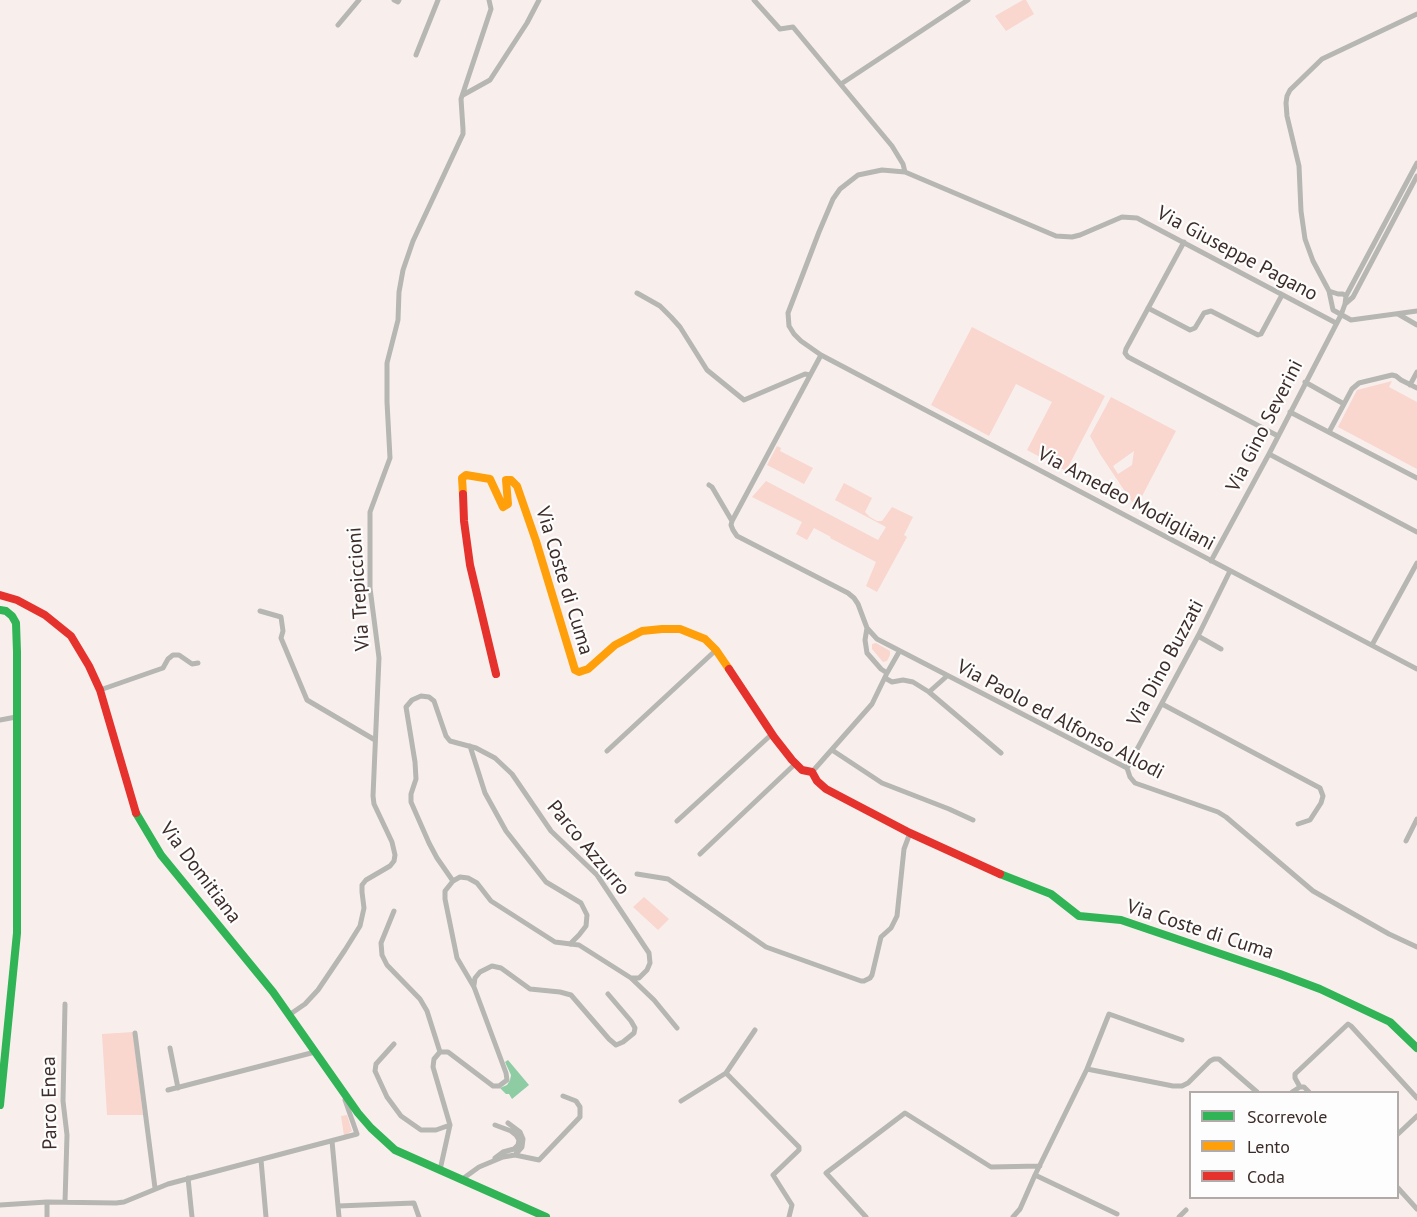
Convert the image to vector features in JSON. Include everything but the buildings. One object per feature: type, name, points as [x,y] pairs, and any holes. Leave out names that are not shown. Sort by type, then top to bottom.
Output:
[{"type":"street","points":[[338,26],[359,0]]},
{"type":"street","points":[[394,0],[398,2],[399,0]]},
{"type":"street","points":[[416,55],[438,0]]},
{"type":"street","name":"Via Trepiccioni","points":[[289,1015],[305,1004],[322,985],[360,926],[364,908],[362,885],[394,861],[392,842],[374,804],[373,796],[379,658],[370,588],[370,512],[390,458],[387,363],[398,320],[403,270],[413,241],[463,134],[461,99],[491,9],[489,0]]},
{"type":"street","points":[[463,95],[490,80],[528,23],[539,0]]},
{"type":"street","points":[[754,0],[780,28],[793,27],[892,146],[905,172]]},
{"type":"street","points":[[842,84],[968,0]]},
{"type":"street","points":[[1417,14],[1322,59],[1290,90],[1286,103],[1300,175],[1300,211],[1305,239],[1313,261],[1329,291],[1333,310],[1351,320],[1417,311]]},
{"type":"street","name":"Via Gino Severini","points":[[1346,304],[1346,296],[1417,163]]},
{"type":"street","name":"Via Giuseppe Pagano","points":[[821,355],[801,341],[789,326],[788,313],[833,199],[840,189],[858,175],[882,170],[905,172],[1056,236],[1071,237],[1117,219],[1137,218],[1336,323]]},
{"type":"street","name":"Via Gino Severini","points":[[1211,561],[1346,304],[1353,297],[1417,176]]},
{"type":"street","points":[[1184,242],[1125,353],[1128,357],[1278,436]]},
{"type":"street","points":[[1329,291],[1346,296]]},
{"type":"street","points":[[637,293],[660,306],[671,317],[680,327],[704,366],[744,400],[806,374],[810,375]]},
{"type":"street","points":[[1148,308],[1190,330],[1196,328],[1204,313],[1211,311],[1258,335],[1261,334],[1282,295]]},
{"type":"street","points":[[1396,314],[1417,325]]},
{"type":"street","points":[[732,520],[821,355]]},
{"type":"street","name":"Via Amedeo Modigliani","points":[[821,355],[1417,669]]},
{"type":"street","points":[[1410,385],[1417,372]]},
{"type":"street","points":[[1329,432],[1352,389],[1359,383],[1392,375],[1417,388]]},
{"type":"street","points":[[1305,382],[1344,404]]},
{"type":"street","points":[[1290,412],[1417,478]]},
{"type":"street","points":[[1269,454],[1417,532]]},
{"type":"street","name":"Via Coste di Cuma","points":[[496,674],[470,565],[464,522],[462,478],[466,475],[490,479],[503,507],[508,504],[506,480],[511,480],[517,486],[575,670],[579,672],[588,669],[615,645],[647,630],[680,630],[693,633],[705,639],[716,650],[772,734],[795,764],[802,770],[812,772],[817,781],[826,789],[981,866],[1051,894],[1079,916],[1121,920],[1320,989],[1390,1022],[1417,1048]]},
{"type":"street","name":"Via Paolo ed Alfonso Allodi","points":[[709,486],[712,487],[732,520],[731,525],[737,536],[848,593],[862,611],[867,628],[877,639],[1127,768],[1135,783],[1202,805],[1227,817],[1313,891],[1389,934],[1417,947]]},
{"type":"street","points":[[1372,645],[1417,563]]},
{"type":"street","name":"Via Dino Buzzati","points":[[1127,768],[1230,571]]},
{"type":"street","name":"Via Domitiana","points":[[0,595],[17,600],[45,615],[71,636],[100,690],[134,810],[161,855],[273,992],[371,1128],[395,1150],[546,1217]]},
{"type":"street","points":[[0,610],[6,611],[16,623],[17,933],[4,1027],[0,1105]]},
{"type":"street","points":[[260,611],[281,617],[283,631],[281,638],[307,700],[375,740]]},
{"type":"street","name":"Via Paolo ed Alfonso Allodi","points":[[866,646],[867,628]]},
{"type":"street","points":[[1198,636],[1221,649]]},
{"type":"street","points":[[877,639],[870,641],[866,646],[869,655],[892,682],[903,680],[912,682],[929,692],[1001,753]]},
{"type":"street","points":[[607,751],[716,650]]},
{"type":"street","points":[[812,772],[872,704],[899,652]]},
{"type":"street","points":[[100,690],[163,668],[173,655],[178,655],[192,664],[198,663]]},
{"type":"street","points":[[929,692],[947,676]]},
{"type":"street","name":"Parco Azzurro","points":[[453,881],[429,843],[411,802],[416,779],[406,707],[412,700],[421,696],[429,697],[434,701],[446,736],[450,741],[476,748],[495,758],[512,774],[551,831],[597,875],[649,953],[650,963],[647,970],[639,978],[631,978]]},
{"type":"street","points":[[1162,704],[1320,789],[1323,796],[1321,803],[1310,820],[1298,824]]},
{"type":"street","points":[[0,720],[16,717]]},
{"type":"street","points":[[677,822],[772,734]]},
{"type":"street","name":"Parco Azzurro","points":[[470,746],[485,793],[506,831],[546,882],[581,903],[587,915],[586,926],[570,944]]},
{"type":"street","points":[[832,750],[882,783],[973,820]]},
{"type":"street","points":[[700,854],[795,764]]},
{"type":"street","points":[[1406,841],[1417,819]]},
{"type":"street","points":[[637,874],[668,879],[766,946],[864,981],[872,975],[881,937],[891,928],[897,916],[904,849],[910,832]]},
{"type":"street","points":[[440,1170],[450,1125],[433,1067],[434,1059],[440,1052],[448,1052],[494,1086],[499,1086],[507,1080],[507,1073],[474,987],[457,958],[445,899],[445,891],[453,881],[460,877],[468,878],[477,883],[491,901],[555,942],[579,945],[631,978],[654,1000],[677,1028]]},
{"type":"street","points":[[394,911],[381,943],[382,955],[387,965],[420,999],[427,1011],[440,1052]]},
{"type":"street","points":[[474,987],[475,978],[480,972],[492,966],[501,968],[531,989],[570,995],[616,1044],[623,1042],[634,1033],[635,1028],[632,1021],[608,994]]},
{"type":"street","name":"Parco Enea","points":[[65,1004],[63,1101],[67,1135],[65,1202]]},
{"type":"street","points":[[1013,1217],[1020,1209],[1087,1069],[1109,1014],[1182,1040]]},
{"type":"street","points":[[1308,1091],[1300,1087],[1295,1074],[1348,1024],[1417,1098]]},
{"type":"street","points":[[681,1101],[726,1073],[755,1030]]},
{"type":"street","points":[[135,1034],[155,1188]]},
{"type":"street","points":[[394,1044],[376,1064],[375,1071],[387,1097],[401,1116],[421,1130],[436,1130],[450,1125]]},
{"type":"street","points":[[170,1048],[178,1088]]},
{"type":"street","points":[[168,1090],[315,1052]]},
{"type":"street","points":[[1087,1069],[1182,1086],[1210,1061],[1219,1059],[1256,1091]]},
{"type":"street","points":[[726,1073],[799,1147],[800,1150],[773,1175],[792,1205],[789,1217]]},
{"type":"street","points":[[1294,1091],[1300,1087]]},
{"type":"street","points":[[0,1205],[47,1202],[124,1202],[155,1188],[188,1178],[357,1134],[342,1090]]},
{"type":"street","points":[[461,1180],[479,1167],[503,1157],[514,1155],[539,1160],[580,1117],[580,1107],[576,1101],[562,1096]]},
{"type":"street","points":[[866,1217],[826,1173],[905,1113],[991,1167],[1040,1166]]},
{"type":"street","points":[[1399,1133],[1417,1116]]},
{"type":"street","points":[[508,1123],[520,1132],[523,1139],[522,1147],[514,1155]]},
{"type":"street","points":[[492,1161],[503,1152],[514,1149],[519,1140],[511,1131],[495,1125]]},
{"type":"street","points":[[332,1141],[339,1217]]},
{"type":"street","points":[[261,1160],[266,1217]]},
{"type":"street","points":[[1035,1175],[1117,1214]]},
{"type":"street","points":[[188,1178],[192,1217]]},
{"type":"street","points":[[1399,1189],[1417,1209]]},
{"type":"street","points":[[47,1202],[47,1217]]},
{"type":"street","points":[[338,1206],[414,1203],[419,1217]]},
{"type":"street","points":[[1179,1217],[1186,1210]]},
{"type":"shaded area","points":[[1026,0],[1034,14],[1006,31],[995,16]]},
{"type":"shaded area","points":[[972,327],[1105,396],[1066,471],[1027,450],[1052,402],[1016,384],[989,436],[931,405]]},
{"type":"shaded area","points":[[1392,381],[1389,387],[1417,402],[1417,469],[1338,427],[1357,390]]},
{"type":"shaded area","points":[[1111,397],[1176,431],[1137,502],[1132,502],[1090,436]],"holes":[[[1134,451],[1132,465],[1118,474],[1113,466]]]},
{"type":"shaded area","points":[[777,446],[781,448],[780,451],[813,468],[804,484],[767,465]]},
{"type":"shaded area","points":[[766,481],[878,540],[886,527],[835,500],[844,483],[872,498],[865,512],[877,521],[882,521],[892,507],[913,517],[904,535],[907,537],[877,592],[866,586],[876,562],[814,528],[807,540],[796,534],[802,522],[752,497]]},
{"type":"shaded area","points":[[876,643],[890,651],[887,661],[883,662],[872,649],[872,644]]},
{"type":"shaded area","points":[[644,897],[669,919],[658,930],[633,907]]},
{"type":"shaded area","points":[[133,1032],[143,1115],[107,1115],[102,1034]]},
{"type":"shaded area","points":[[508,1060],[529,1085],[512,1099],[500,1088],[507,1085],[510,1080],[511,1075],[505,1062]]},
{"type":"shaded area","points":[[347,1115],[352,1131],[344,1136],[341,1116]]},
{"type":"traffic: fast","points":[[0,610],[6,611],[16,623],[17,652],[17,933],[0,1105]]},
{"type":"traffic: fast","points":[[136,813],[161,855],[273,992],[371,1128],[395,1150],[546,1217]]},
{"type":"traffic: fast","points":[[1000,874],[1051,894],[1079,916],[1121,920],[1320,989],[1390,1022],[1417,1048]]},
{"type":"traffic: slow","points":[[463,494],[462,478],[466,475],[490,479],[503,507],[508,504],[506,480],[511,480],[517,486],[575,670],[579,672],[588,669],[615,645],[642,631],[662,629],[680,629],[705,639],[729,669]]},
{"type":"traffic: jam","points":[[463,494],[470,565],[496,674]]},
{"type":"traffic: jam","points":[[0,595],[17,600],[45,615],[71,636],[100,690],[136,813]]},
{"type":"traffic: jam","points":[[729,669],[792,760],[802,770],[812,772],[817,781],[826,789],[910,833],[1000,874]]}]
